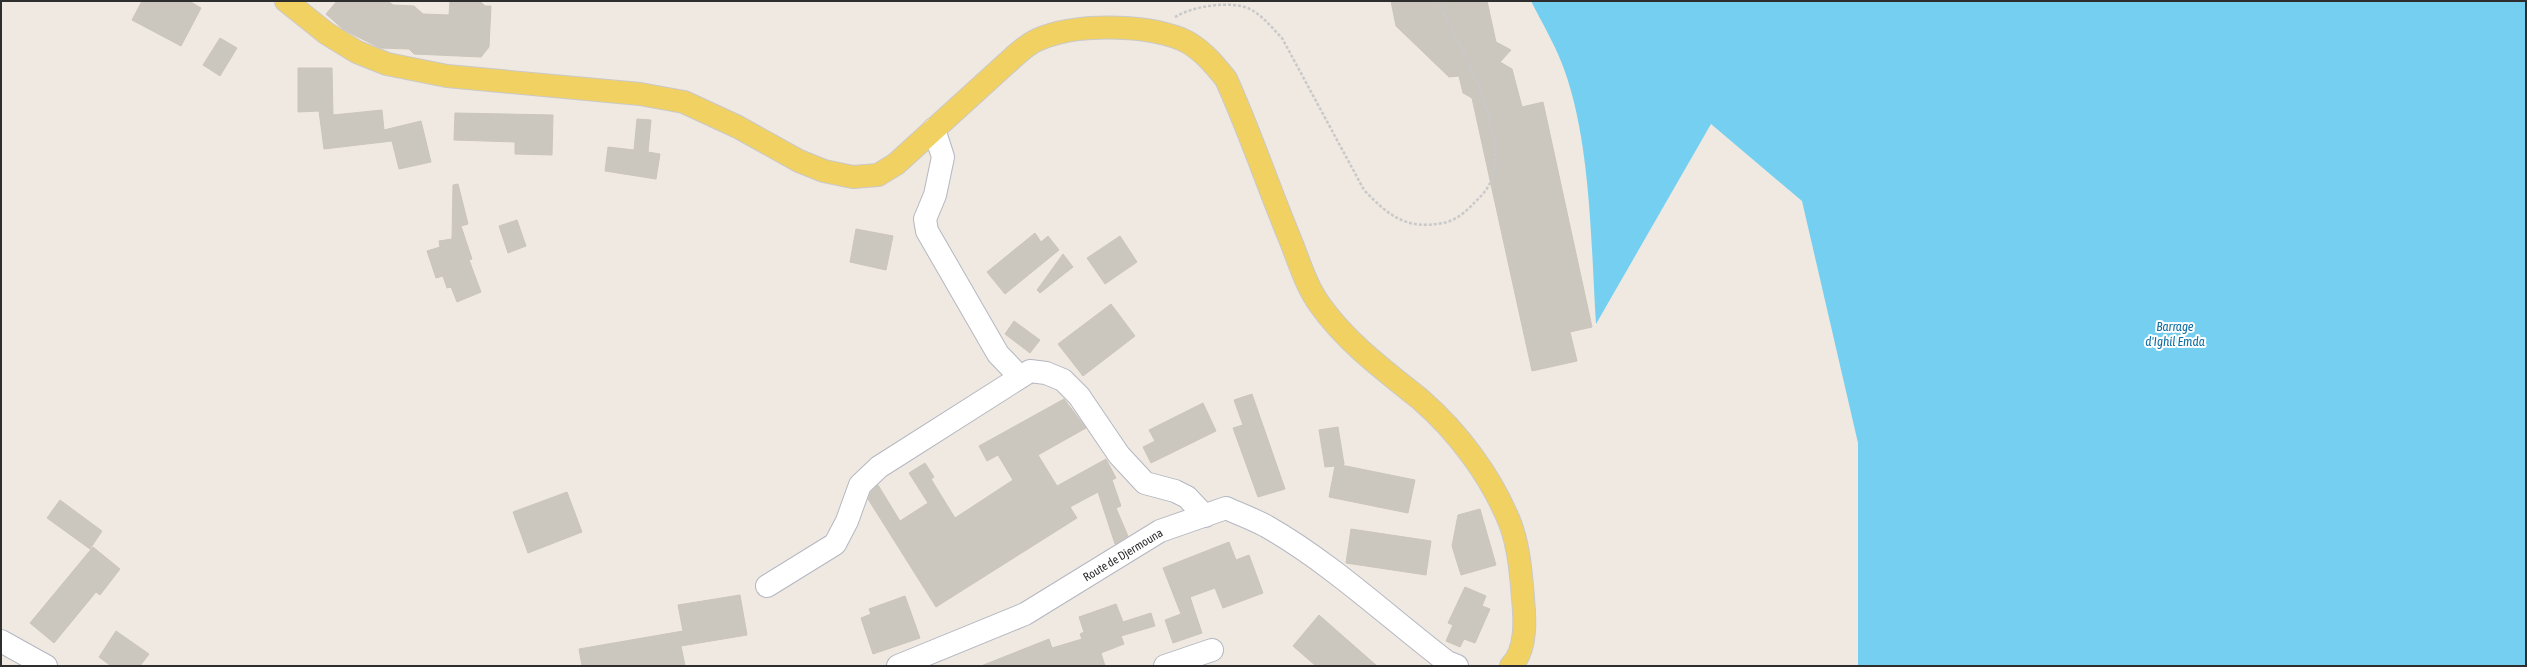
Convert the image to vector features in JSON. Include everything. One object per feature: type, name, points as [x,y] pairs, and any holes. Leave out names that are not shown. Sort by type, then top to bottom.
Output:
[{"type":"main road","points":[[286,1],[326,33],[357,52],[387,64],[447,76],[640,94],[684,102],[738,127],[799,161],[824,172],[852,177],[878,175],[896,164],[1016,54],[1036,40],[1067,31],[1097,28],[1153,32],[1182,40],[1209,58],[1226,79],[1303,272],[1319,304],[1338,328],[1370,360],[1421,400],[1454,433],[1488,478],[1510,524],[1520,564],[1525,619],[1519,658],[1511,666]]},
{"type":"street","points":[[934,130],[943,157],[935,195],[925,219],[927,231],[998,354],[1020,377]]},
{"type":"street","points":[[767,586],[835,544],[847,521],[860,485],[879,467],[1030,371],[1046,372],[1063,380],[1079,396],[1119,455],[1145,483],[1175,491],[1187,497],[1205,516]]},
{"type":"street","name":"Route de Djermouna","points":[[898,666],[1025,614],[1160,531],[1226,508],[1264,525],[1326,566],[1434,652],[1457,666]]},
{"type":"street","points":[[1,641],[46,666]]},
{"type":"street","points":[[1165,666],[1212,650]]},
{"type":"path","points":[[1153,32],[1196,7],[1214,4],[1239,5],[1250,8],[1264,18],[1282,38],[1364,190],[1383,210],[1401,221],[1424,226],[1450,222],[1472,206],[1484,194],[1494,170],[1490,123],[1484,103],[1438,1]]},
{"type":"water","name":"Barrage d'Ighil Emda","points":[[1531,1],[2526,1],[2526,666],[1858,666],[1858,443],[1802,201],[1711,124],[1596,324],[1591,228],[1585,161],[1580,129],[1573,98],[1561,60]]},
{"type":"building","points":[[142,1],[189,1],[201,8],[181,46],[132,20]]},
{"type":"building","points":[[337,1],[388,1],[393,5],[414,6],[423,14],[449,15],[450,1],[480,1],[485,6],[491,6],[489,47],[481,57],[414,54],[409,49],[380,48],[344,30],[326,14]]},
{"type":"building","points":[[1391,1],[1487,1],[1496,42],[1511,50],[1500,62],[1512,69],[1522,107],[1543,102],[1592,327],[1570,332],[1577,361],[1532,371],[1472,98],[1463,93],[1459,76],[1449,77],[1396,26]]},
{"type":"building","points":[[220,38],[237,48],[220,76],[203,65]]},
{"type":"building","points":[[298,68],[332,68],[333,115],[382,110],[384,130],[421,121],[431,162],[399,169],[392,141],[324,149],[319,111],[298,112]]},
{"type":"building","points":[[455,113],[553,115],[552,155],[515,154],[515,142],[454,140]]},
{"type":"building","points":[[637,119],[651,120],[648,152],[660,154],[656,179],[605,171],[608,147],[634,150]]},
{"type":"building","points":[[458,184],[468,224],[461,226],[472,259],[469,260],[481,292],[457,302],[451,287],[447,288],[443,276],[436,278],[427,251],[440,247],[439,241],[452,239],[453,185]]},
{"type":"building","points":[[517,220],[526,246],[508,253],[499,226]]},
{"type":"building","points":[[856,229],[893,236],[886,270],[850,262]]},
{"type":"building","points":[[1035,233],[1041,242],[1048,236],[1059,250],[1005,294],[987,272]]},
{"type":"building","points":[[1120,236],[1137,262],[1105,284],[1087,258]]},
{"type":"building","points":[[1063,254],[1073,267],[1040,293],[1037,290]]},
{"type":"building","points":[[1111,304],[1135,336],[1083,376],[1058,344]]},
{"type":"building","points":[[1014,321],[1040,340],[1030,353],[1005,334]]},
{"type":"building","points":[[1252,394],[1285,489],[1258,497],[1233,428],[1243,425],[1234,400]]},
{"type":"building","points":[[1064,399],[1086,428],[1038,455],[1057,486],[1106,459],[1116,478],[1112,480],[1121,506],[1116,508],[1128,536],[1115,544],[1098,492],[1070,507],[1077,518],[936,607],[868,499],[871,492],[878,485],[900,521],[928,503],[909,473],[925,463],[934,477],[931,479],[955,518],[1013,480],[998,455],[987,461],[979,446]]},
{"type":"building","points":[[1203,403],[1216,431],[1151,463],[1143,447],[1155,441],[1149,430]]},
{"type":"building","points":[[1338,427],[1344,464],[1341,465],[1415,480],[1408,513],[1329,497],[1335,466],[1325,467],[1319,430]]},
{"type":"building","points":[[567,492],[582,532],[528,553],[513,512]]},
{"type":"building","points":[[60,500],[102,531],[90,549],[47,518]]},
{"type":"building","points":[[1480,509],[1496,565],[1461,575],[1452,546],[1458,515]]},
{"type":"building","points":[[1351,529],[1431,541],[1426,575],[1346,563]]},
{"type":"building","points":[[1229,542],[1236,560],[1249,555],[1263,593],[1223,608],[1215,588],[1190,597],[1202,633],[1173,643],[1165,620],[1181,614],[1163,568]]},
{"type":"building","points":[[93,547],[120,569],[100,595],[96,592],[54,643],[30,623]]},
{"type":"building","points":[[1465,587],[1486,596],[1482,606],[1490,609],[1475,643],[1464,639],[1460,647],[1446,641],[1453,625],[1448,623]]},
{"type":"building","points":[[740,595],[747,635],[681,646],[685,666],[582,666],[579,649],[683,631],[678,605]]},
{"type":"building","points":[[905,596],[920,638],[873,654],[861,618],[871,614],[869,609]]},
{"type":"building","points":[[1116,604],[1123,622],[1151,613],[1155,626],[1121,636],[1124,644],[1101,653],[1105,666],[981,666],[1049,639],[1052,648],[1082,639],[1080,634],[1084,632],[1079,617]]},
{"type":"building","points":[[1319,615],[1377,666],[1316,666],[1293,646]]},
{"type":"building","points":[[116,631],[149,654],[140,666],[111,666],[99,657]]}]
